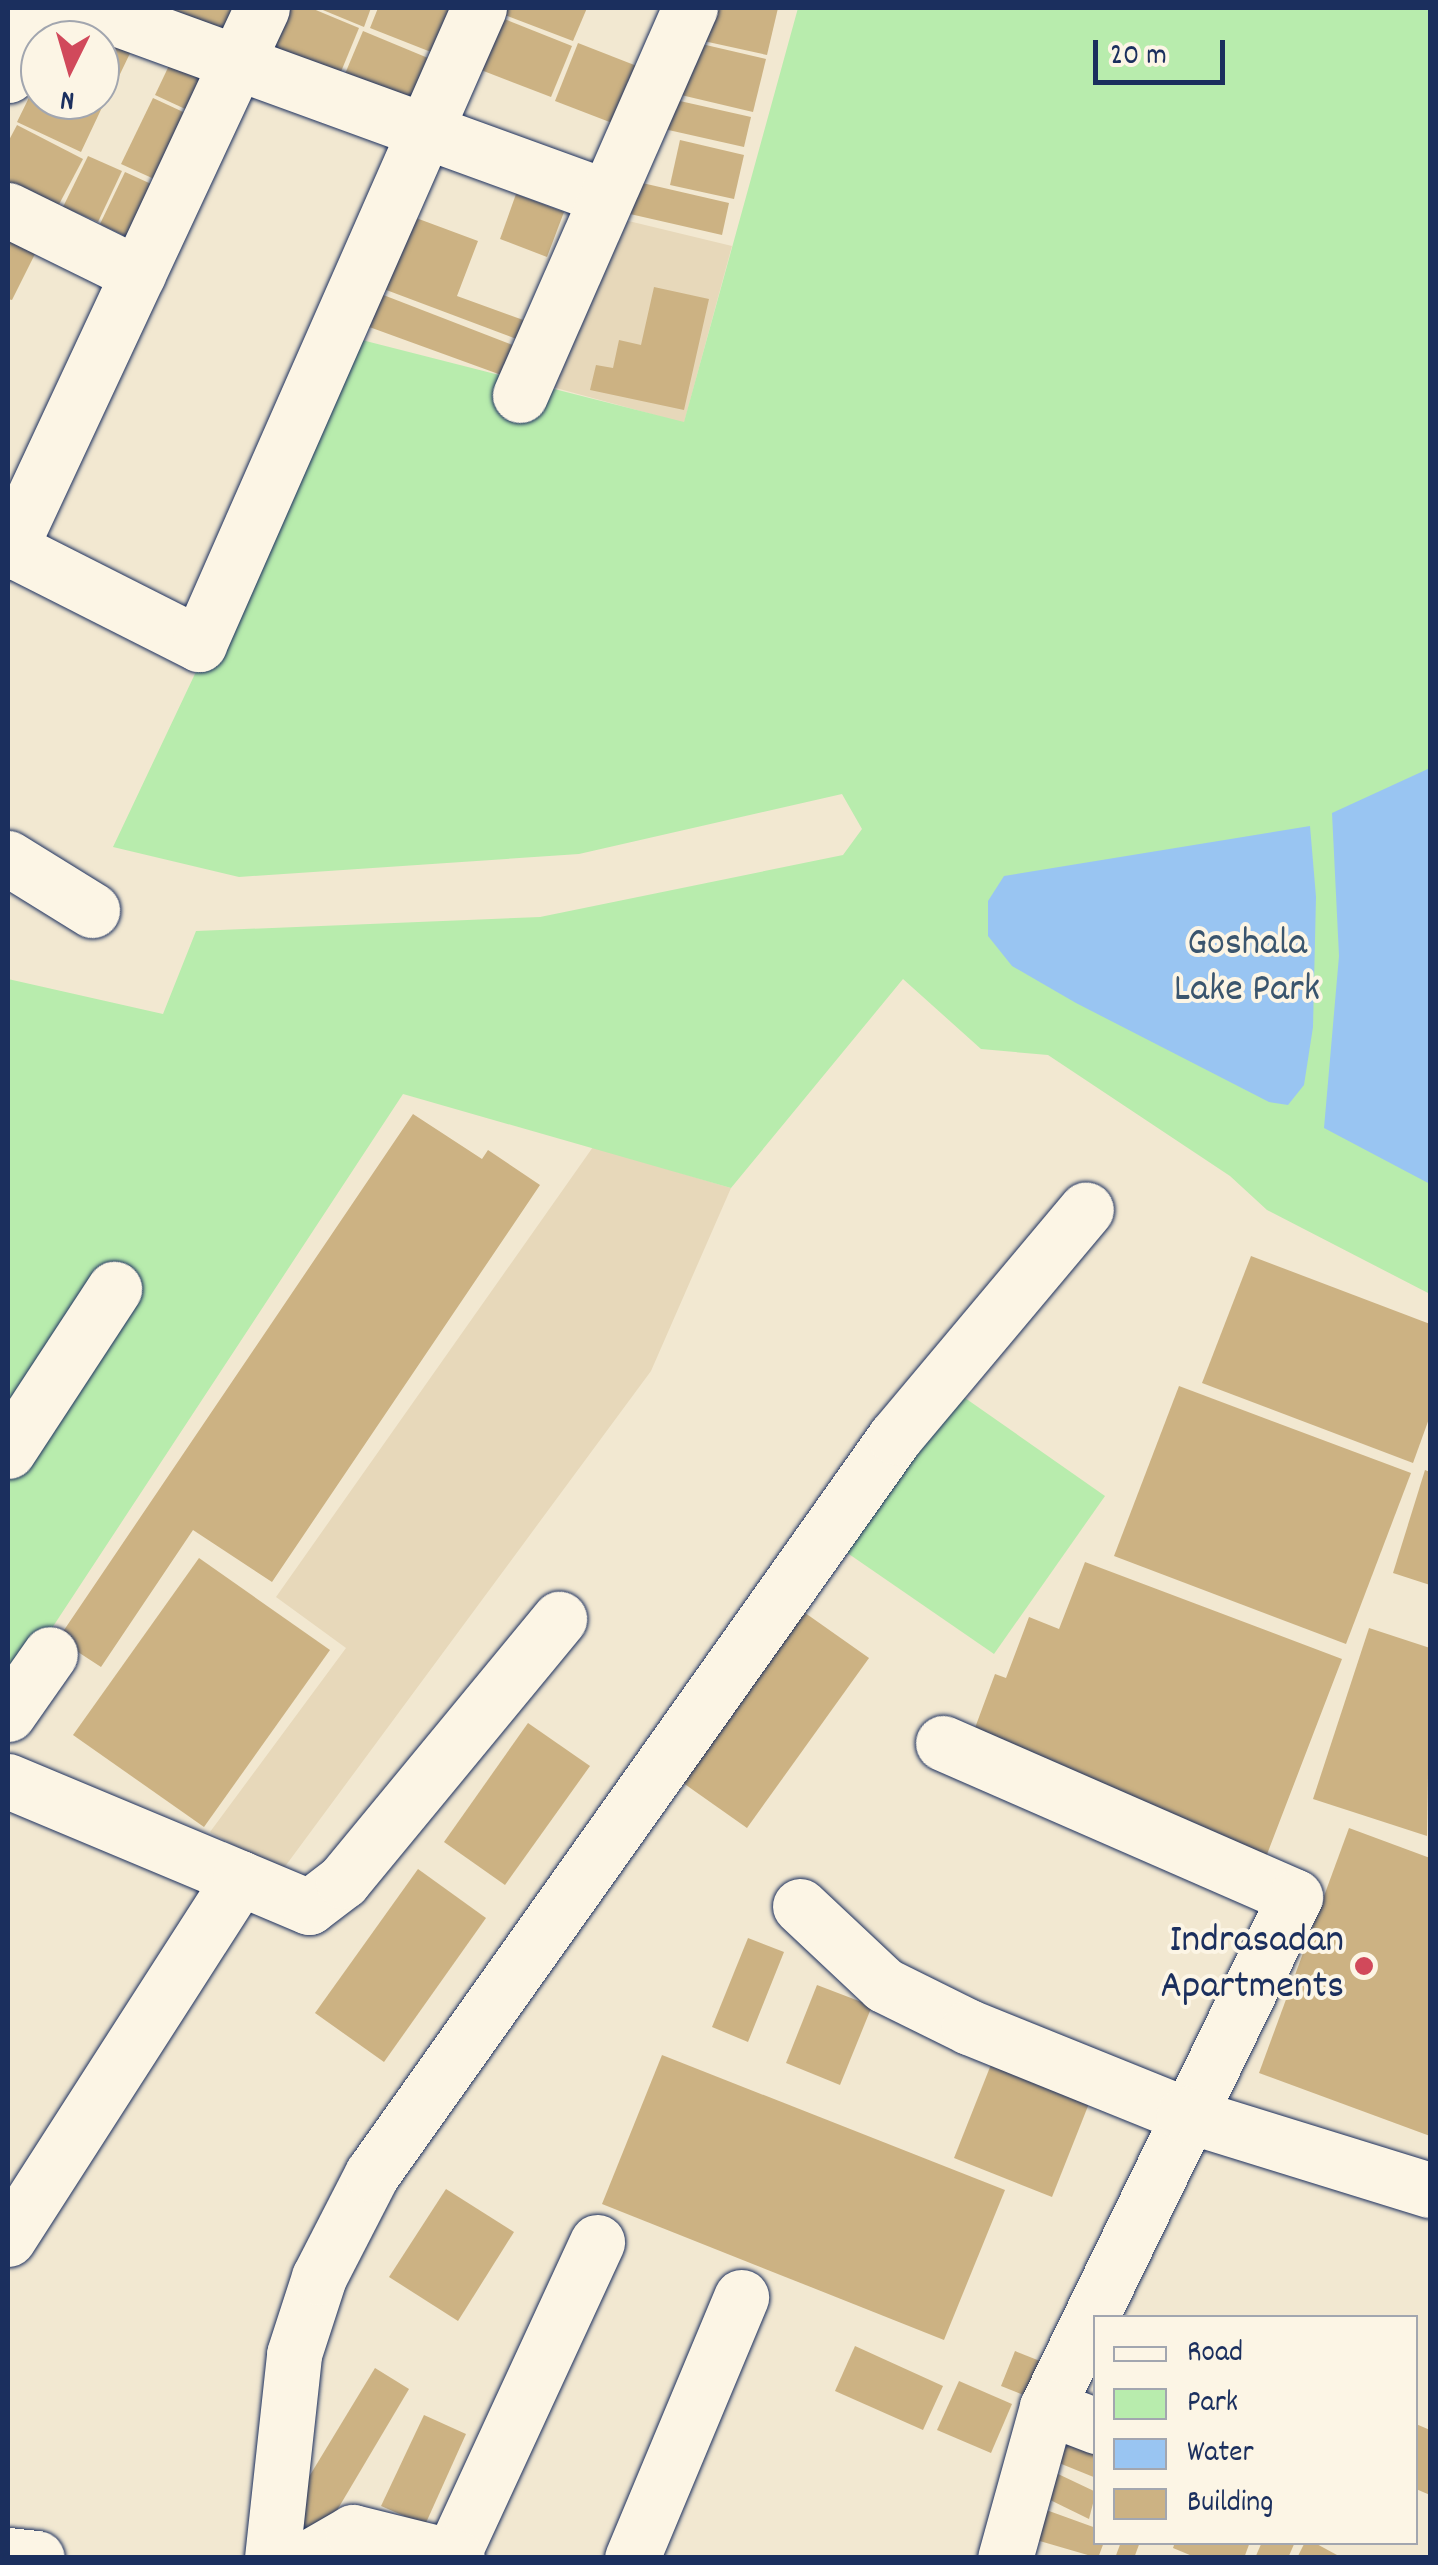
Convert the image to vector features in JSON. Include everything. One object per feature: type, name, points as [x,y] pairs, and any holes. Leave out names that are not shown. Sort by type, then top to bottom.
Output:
[{"type":"street","points":[[8,75],[40,8]]},
{"type":"street","points":[[88,8],[235,66],[604,196]]},
{"type":"street","points":[[262,8],[138,274],[26,465],[8,550],[199,644],[480,8]]},
{"type":"street","points":[[520,394],[690,8]]},
{"type":"street","points":[[8,210],[138,274]]},
{"type":"street","points":[[8,858],[92,910]]},
{"type":"street","points":[[272,2558],[294,2354],[319,2277],[372,2174],[895,1437],[1086,1209]]},
{"type":"street","points":[[8,1451],[114,1289]]},
{"type":"street","points":[[8,1781],[115,1803],[240,1878],[309,1906],[343,1881],[559,1618]]},
{"type":"street","points":[[8,1714],[50,1654]]},
{"type":"street","points":[[943,1743],[1295,1896],[1184,2114],[1109,2315]]},
{"type":"street","points":[[8,2239],[240,1878]]},
{"type":"street","points":[[800,1906],[884,1985],[969,2027],[1184,2114],[1430,2190]]},
{"type":"street","points":[[308,2558],[352,2532],[454,2557],[598,2242]]},
{"type":"street","points":[[632,2558],[741,2297]]},
{"type":"street","points":[[1004,2558],[1071,2416],[1093,2357]]},
{"type":"street","points":[[8,2554],[37,2558]]},
{"type":"shaded area","points":[[616,218],[732,246],[684,423],[545,385]]},
{"type":"shaded area","points":[[593,1147],[731,1188],[651,1371],[281,1872],[210,1832],[346,1648],[276,1597]]},
{"type":"green space","name":"Goshala Lake Park","points":[[798,8],[1430,8],[1430,1294],[1267,1210],[1230,1176],[1048,1055],[981,1049],[903,979],[731,1188],[403,1094],[8,1695],[8,979],[163,1014],[196,931],[540,917],[843,855],[862,829],[842,794],[579,854],[239,877],[113,847],[354,338],[684,422]]},
{"type":"green space","points":[[955,1391],[1105,1496],[994,1654],[843,1550]]},
{"type":"water","points":[[1430,768],[1430,1184],[1324,1128],[1339,956],[1332,813]]},
{"type":"water","points":[[1310,826],[1316,897],[1313,1027],[1304,1085],[1288,1105],[1269,1102],[1076,1003],[1012,966],[988,936],[988,901],[1004,876]]},
{"type":"building","points":[[173,8],[250,8],[233,44],[170,13]]},
{"type":"building","points":[[287,8],[311,8],[359,28],[338,79],[269,51]]},
{"type":"building","points":[[318,8],[371,8],[364,27]]},
{"type":"building","points":[[378,8],[455,8],[436,54],[370,28]]},
{"type":"building","points":[[508,8],[587,8],[573,41],[505,15]]},
{"type":"building","points":[[706,8],[778,8],[767,55],[699,40]]},
{"type":"building","points":[[502,18],[572,46],[551,97],[481,70]]},
{"type":"building","points":[[363,31],[428,58],[407,108],[342,81]]},
{"type":"building","points":[[120,38],[134,45],[120,74]]},
{"type":"building","points":[[693,42],[766,59],[753,112],[681,95]]},
{"type":"building","points":[[578,43],[642,68],[620,126],[555,101]]},
{"type":"building","points":[[175,53],[216,72],[196,114],[155,95]]},
{"type":"building","points":[[153,98],[194,117],[163,183],[121,164]]},
{"type":"building","points":[[671,99],[751,117],[744,147],[664,129]]},
{"type":"building","points":[[20,116],[20,120],[96,120],[81,152],[17,122]]},
{"type":"building","points":[[17,125],[83,159],[56,210],[8,185],[8,142]]},
{"type":"building","points":[[680,140],[744,155],[734,199],[670,185]]},
{"type":"building","points":[[88,156],[122,171],[98,222],[63,207]]},
{"type":"building","points":[[125,172],[160,188],[135,241],[100,224]]},
{"type":"building","points":[[638,182],[729,203],[722,235],[630,214]]},
{"type":"building","points":[[516,194],[564,212],[547,257],[500,239]]},
{"type":"building","points":[[400,212],[478,241],[457,296],[526,321],[519,340],[373,285]]},
{"type":"building","points":[[8,233],[38,248],[12,300],[8,299]]},
{"type":"building","points":[[654,287],[709,299],[684,410],[590,390],[596,365],[613,368],[619,340],[641,345]]},
{"type":"building","points":[[373,291],[515,346],[504,376],[361,324]]},
{"type":"building","points":[[413,1114],[482,1159],[488,1150],[540,1185],[272,1582],[193,1530],[101,1667],[58,1639]]},
{"type":"building","points":[[1251,1256],[1430,1324],[1430,1416],[1413,1463],[1202,1383]]},
{"type":"building","points":[[1179,1386],[1411,1473],[1346,1644],[1114,1556]]},
{"type":"building","points":[[1425,1470],[1430,1472],[1430,1585],[1393,1573]]},
{"type":"building","points":[[199,1558],[330,1650],[204,1827],[73,1735]]},
{"type":"building","points":[[1085,1562],[1342,1659],[1266,1857],[969,1744],[995,1674],[1006,1678],[1029,1617],[1059,1629]]},
{"type":"building","points":[[791,1603],[869,1658],[747,1828],[669,1773]]},
{"type":"building","points":[[1369,1628],[1430,1648],[1427,1836],[1313,1799]]},
{"type":"building","points":[[528,1723],[590,1766],[505,1885],[444,1842]]},
{"type":"building","name":"Indrasadan Apartments","points":[[1349,1828],[1430,1858],[1430,2136],[1259,2073]]},
{"type":"building","points":[[418,1869],[486,1918],[384,2062],[315,2013]]},
{"type":"building","points":[[748,1938],[784,1952],[748,2042],[712,2027]]},
{"type":"building","points":[[817,1985],[872,2006],[840,2085],[786,2063]]},
{"type":"building","points":[[662,2055],[1005,2190],[944,2340],[602,2204]]},
{"type":"building","points":[[992,2062],[1090,2101],[1052,2197],[954,2158]]},
{"type":"building","points":[[446,2189],[514,2232],[458,2321],[389,2277]]},
{"type":"building","points":[[855,2346],[943,2386],[923,2430],[835,2391]]},
{"type":"building","points":[[1015,2351],[1040,2361],[1026,2396],[1001,2386]]},
{"type":"building","points":[[375,2368],[409,2389],[320,2539],[284,2518]]},
{"type":"building","points":[[959,2381],[1012,2404],[991,2453],[937,2430]]},
{"type":"building","points":[[424,2415],[466,2434],[425,2525],[381,2506]]},
{"type":"building","points":[[1418,2425],[1430,2430],[1430,2495],[1418,2490]]},
{"type":"building","points":[[1069,2440],[1093,2450],[1093,2477],[1059,2463]]},
{"type":"building","points":[[1056,2473],[1093,2491],[1089,2519],[1044,2497]]},
{"type":"building","points":[[1038,2507],[1093,2527],[1093,2545],[1103,2545],[1098,2558],[1026,2537]]},
{"type":"building","points":[[1120,2545],[1139,2545],[1134,2558],[1115,2558]]},
{"type":"building","points":[[1249,2545],[1244,2558],[1197,2558],[1173,2548]]},
{"type":"building","points":[[1261,2545],[1294,2545],[1288,2558],[1255,2558]]},
{"type":"building","points":[[1304,2545],[1319,2545],[1337,2555],[1297,2558]]},
{"type":"place","name":"Indrasadan Apartments","points":[[1364,1966]]}]
